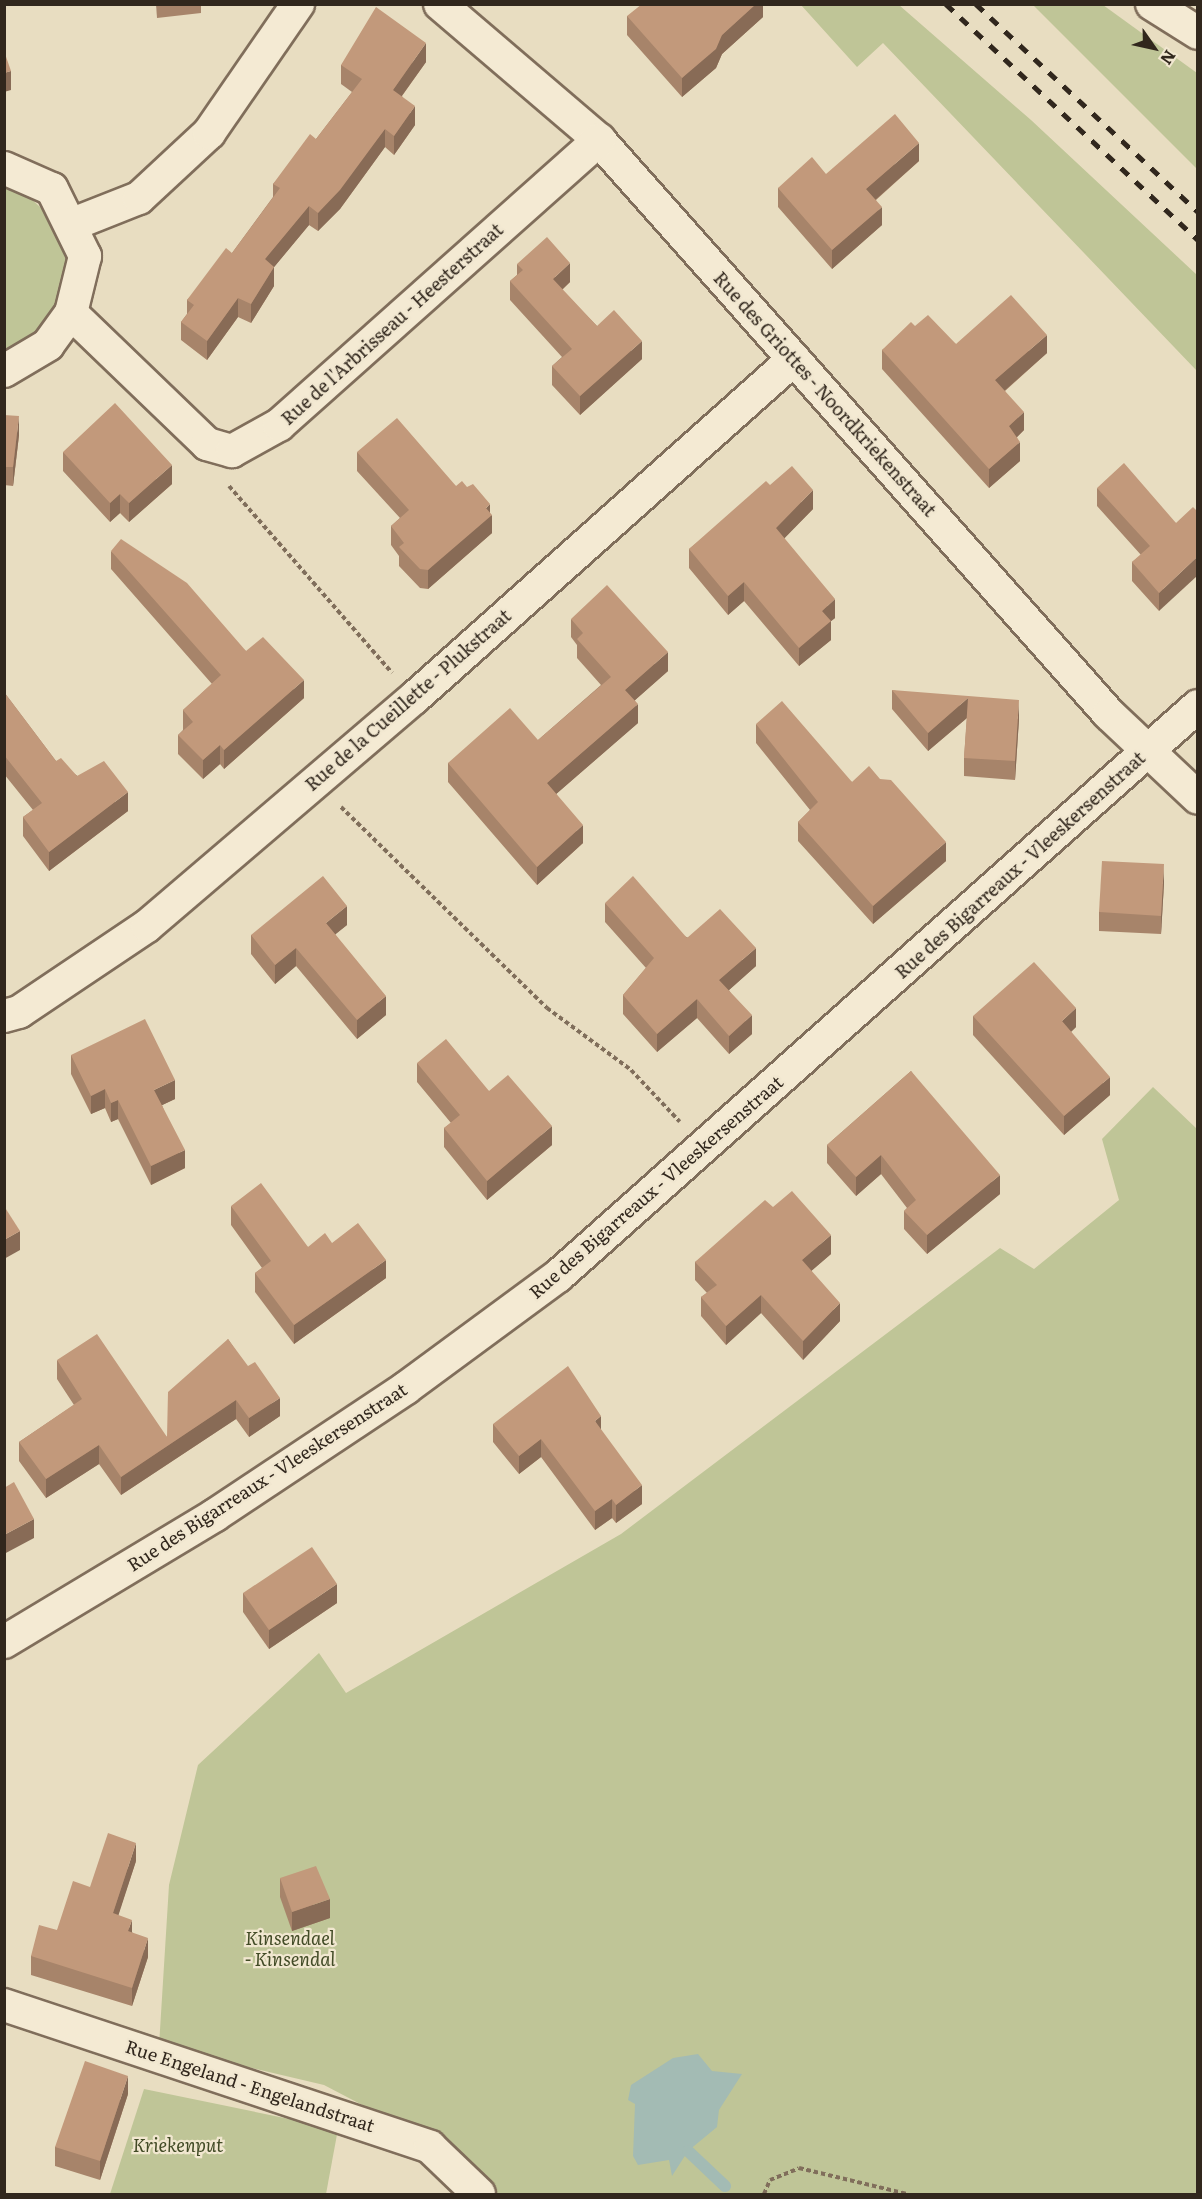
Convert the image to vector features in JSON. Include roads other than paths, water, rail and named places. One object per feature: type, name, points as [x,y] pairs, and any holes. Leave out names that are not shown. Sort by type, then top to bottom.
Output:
[{"type":"street","points":[[73,224],[139,198],[209,133],[298,4]]},
{"type":"street","name":"Rue des Griottes - Noordkriekenstraat","points":[[440,4],[599,140],[1109,714],[1197,798]]},
{"type":"street","points":[[1152,4],[1197,33]]},
{"type":"street","name":"Rue de l'Arbrisseau - Heesterstraat","points":[[71,312],[207,444],[232,450],[279,425],[599,140]]},
{"type":"street","points":[[4,168],[51,189],[73,224],[85,256],[71,312],[48,345],[4,370]]},
{"type":"street","name":"Rue de la Cueillette - Plukstraat","points":[[4,1016],[19,1012],[147,926],[414,698],[794,359]]},
{"type":"street","name":"Rue des Bigarreaux - Vleeskersenstraat","points":[[4,1642],[215,1515],[406,1388],[558,1276],[1197,706]]},
{"type":"street","name":"Rue Engeland - Engelandstraat","points":[[4,2005],[430,2146],[479,2194]]},
{"type":"water","points":[[698,2054],[712,2071],[742,2074],[719,2110],[717,2127],[688,2151],[672,2176],[669,2160],[638,2165],[633,2156],[635,2104],[628,2100],[631,2085],[673,2058]]},
{"type":"waterway","points":[[688,2151],[725,2186]]},
{"type":"railway","points":[[946,4],[1198,240]]},
{"type":"railway","points":[[976,4],[1198,212]]},
{"type":"park label","name":"Kinsendael - Kinsendal","points":[[290,1949]]},
{"type":"park label","name":"Kriekenput","points":[[178,2145]]}]
